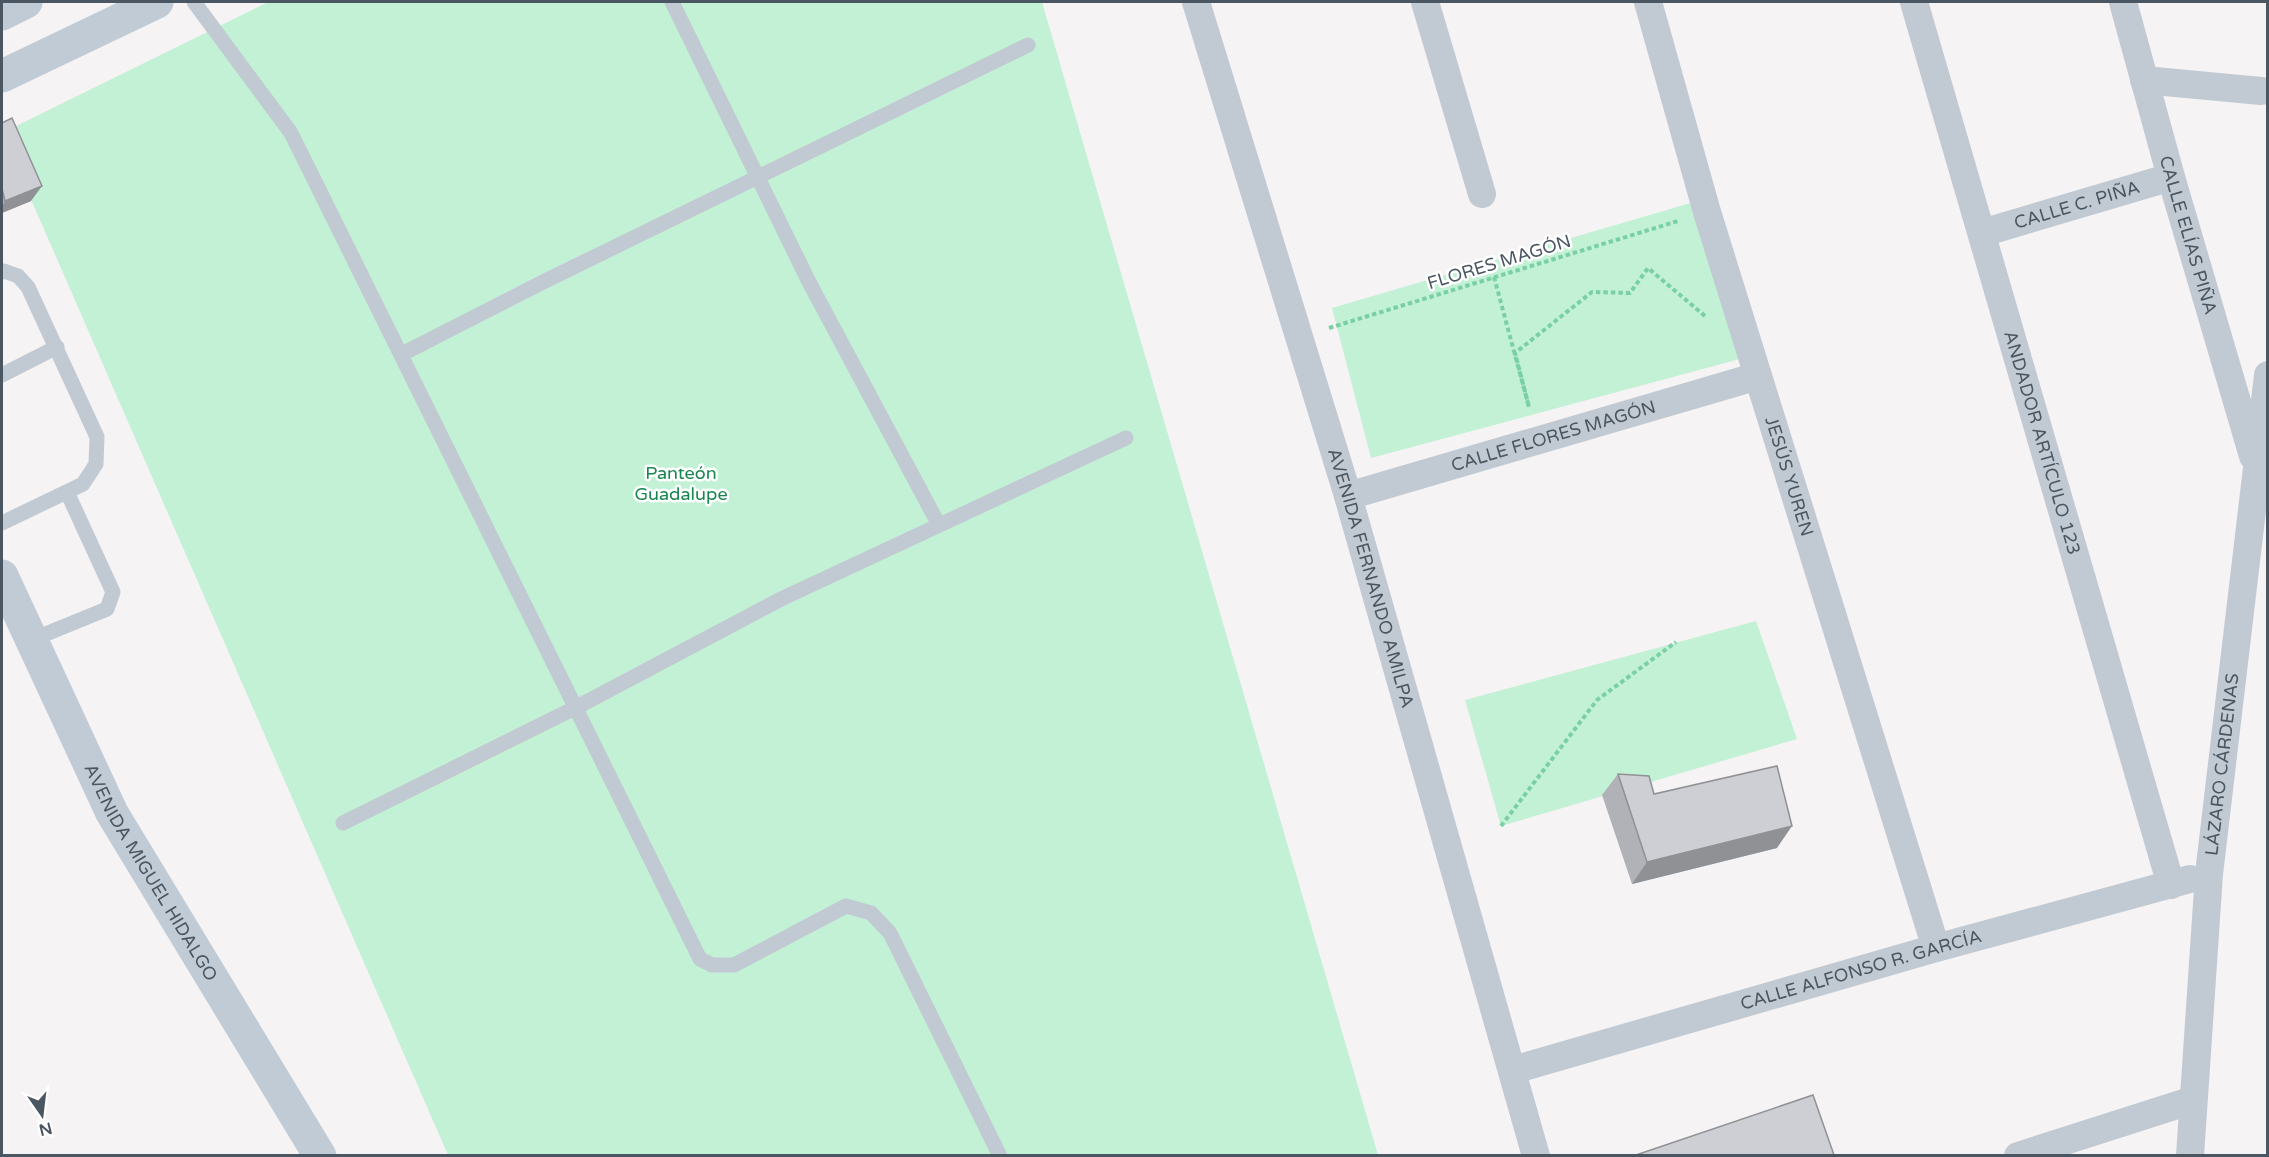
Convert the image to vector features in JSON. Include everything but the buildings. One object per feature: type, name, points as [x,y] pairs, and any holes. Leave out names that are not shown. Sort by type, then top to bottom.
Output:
[{"type":"main road","points":[[2,14],[26,2]]},
{"type":"main road","points":[[2,76],[157,2]]},
{"type":"main road","name":"AVENIDA MIGUEL HIDALGO","points":[[2,576],[112,813],[320,1155]]},
{"type":"street","name":"AVENIDA FERNANDO AMILPA","points":[[1196,2],[1348,496],[1536,1155]]},
{"type":"street","points":[[1425,2],[1482,194]]},
{"type":"street","name":"JESÚS YUREN","points":[[1648,2],[1707,212],[1936,948]]},
{"type":"street","name":"ANDADOR ARTÍCULO 123","points":[[1914,2],[2171,885]]},
{"type":"street","name":"CALLE ELÍAS PIÑA","points":[[2123,2],[2171,177],[2257,467]]},
{"type":"street","points":[[2144,80],[2261,91]]},
{"type":"street","name":"CALLE C. PIÑA","points":[[1982,233],[2171,177]]},
{"type":"street","name":"LÁZARO CÁRDENAS","points":[[2190,1155],[2209,874],[2268,375]]},
{"type":"street","name":"CALLE FLORES MAGÓN","points":[[1348,496],[1758,376]]},
{"type":"street","name":"CALLE ALFONSO R. GARCÍA","points":[[1513,1070],[1936,948],[2209,874]]},
{"type":"street","points":[[2018,1155],[2193,1100]]},
{"type":"lane","points":[[194,2],[291,133],[700,959],[712,965],[734,965],[846,906],[871,913],[890,933],[999,1155]]},
{"type":"lane","points":[[672,2],[809,282],[939,525]]},
{"type":"lane","points":[[402,354],[543,282],[1028,45]]},
{"type":"lane","points":[[2,272],[18,276],[28,287],[97,437],[96,464],[83,484],[2,523]]},
{"type":"lane","points":[[2,375],[57,347]]},
{"type":"lane","points":[[343,823],[577,707],[781,599],[1126,438]]},
{"type":"lane","points":[[31,640],[107,609],[113,592],[67,492]]},
{"type":"path","name":"FLORES MAGÓN","points":[[1299,337],[1707,212]]},
{"type":"path","points":[[1494,277],[1529,407],[1515,353],[1592,292],[1630,293],[1648,268],[1708,319]]},
{"type":"path","points":[[1501,826],[1597,700],[1676,642]]},
{"type":"green space","name":"Panteón Guadalupe","points":[[268,2],[1042,2],[1378,1155],[448,1155],[2,133]]},
{"type":"green space","points":[[1694,202],[1751,356],[1371,458],[1332,308]]},
{"type":"green space","points":[[1756,621],[1797,739],[1501,826],[1465,700]]}]
